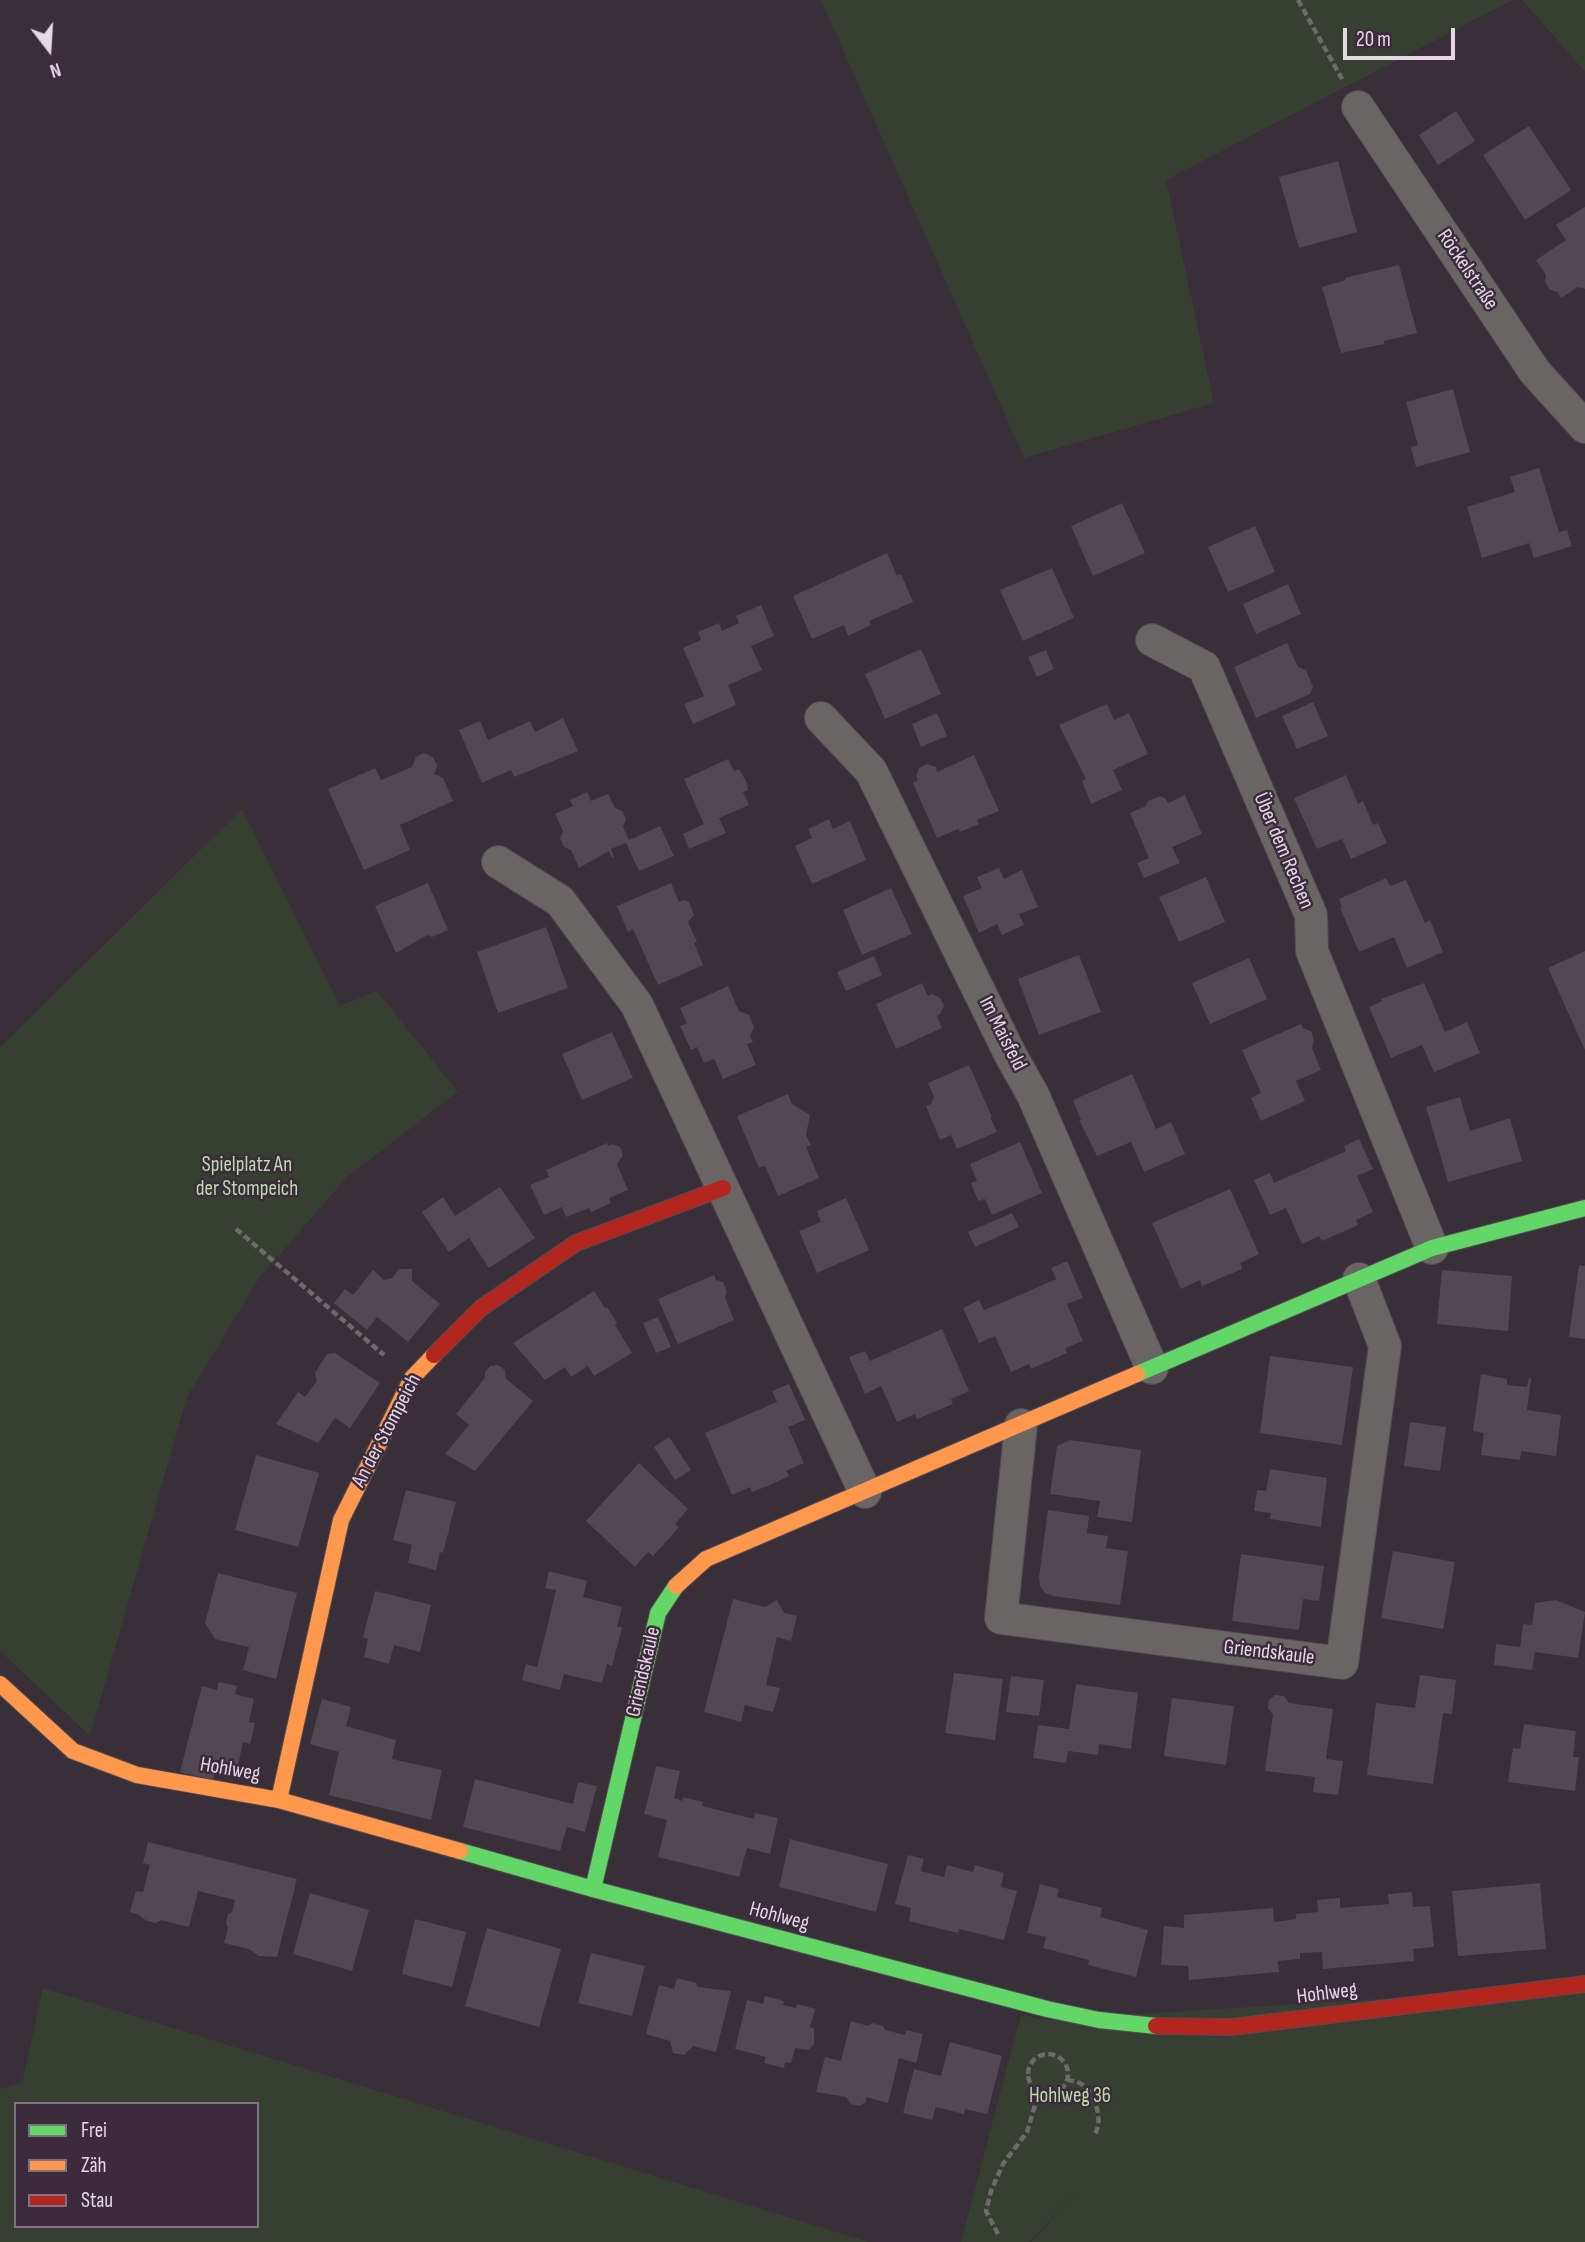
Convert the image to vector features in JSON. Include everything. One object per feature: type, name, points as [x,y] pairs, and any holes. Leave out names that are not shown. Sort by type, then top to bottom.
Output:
[{"type":"street","name":"Röckelstraße","points":[[1357,107],[1535,372],[1585,427]]},
{"type":"street","name":"Über dem Rechen","points":[[1152,640],[1204,667],[1311,915],[1312,951],[1432,1248]]},
{"type":"street","name":"Im Maisfeld","points":[[821,718],[871,771],[1010,1054],[1033,1095],[1152,1368]]},
{"type":"street","points":[[498,862],[561,901],[637,1005],[865,1492]]},
{"type":"street","name":"An der Stompeich","points":[[279,1800],[341,1520],[412,1378],[481,1308],[576,1243],[723,1188]]},
{"type":"street","name":"Griendskaule","points":[[593,1889],[658,1613],[679,1581],[706,1559],[1432,1248],[1585,1208]]},
{"type":"street","name":"Griendskaule","points":[[1021,1425],[1001,1618],[1342,1662],[1385,1346],[1359,1279]]},
{"type":"street","name":"Hohlweg","points":[[0,1684],[73,1751],[137,1774],[279,1800],[593,1889],[1047,2009],[1100,2020],[1165,2027],[1232,2027],[1585,1984]]},
{"type":"path","points":[[1298,0],[1357,107]]},
{"type":"path","points":[[236,1229],[412,1378]]},
{"type":"path","points":[[1042,2054],[1058,2056],[1065,2064],[1067,2080],[1052,2094],[1039,2092],[1030,2082],[1028,2071],[1033,2060],[1042,2054]]},
{"type":"path","points":[[1067,2080],[1083,2084],[1090,2093],[1099,2117],[1098,2129],[1094,2135]]},
{"type":"path","points":[[998,2234],[986,2211],[991,2191],[1003,2164],[1027,2132],[1039,2092]]},
{"type":"green space","points":[[821,0],[1513,0],[1166,180],[1214,403],[1024,458]]},
{"type":"green space","points":[[1522,0],[1585,0],[1585,72]]},
{"type":"green space","name":"Spielplatz An der Stompeich","points":[[242,809],[340,1006],[377,991],[458,1092],[348,1176],[260,1277],[187,1397],[90,1736],[0,1651],[0,1047]]},
{"type":"green space","name":"Hohlweg 36","points":[[1585,1986],[1585,2242],[1031,2242],[1079,2190],[1029,2242],[961,2242],[1021,2014],[1043,2020]]},
{"type":"green space","points":[[43,1988],[869,2242],[0,2242],[0,2089],[22,2083]]},
{"type":"building","points":[[1456,111],[1475,141],[1438,165],[1419,135]]},
{"type":"building","points":[[1529,126],[1571,190],[1525,220],[1483,155]]},
{"type":"building","points":[[1338,161],[1357,232],[1299,248],[1279,177]]},
{"type":"building","points":[[1585,207],[1585,289],[1578,287],[1561,298],[1558,292],[1550,290],[1545,282],[1546,275],[1536,260],[1566,240],[1556,225]]},
{"type":"building","points":[[1399,265],[1417,333],[1384,341],[1384,344],[1341,353],[1322,287],[1346,280],[1345,278]]},
{"type":"building","points":[[1453,389],[1470,452],[1416,467],[1411,447],[1418,445],[1406,402]]},
{"type":"building","points":[[1539,468],[1559,532],[1567,530],[1572,546],[1534,558],[1529,543],[1482,558],[1467,507],[1515,492],[1510,477]]},
{"type":"building","points":[[1122,503],[1145,553],[1093,576],[1071,526]]},
{"type":"building","points":[[1255,526],[1275,572],[1228,592],[1208,547]]},
{"type":"building","points":[[887,553],[897,576],[901,574],[913,602],[869,621],[871,625],[848,636],[844,625],[812,639],[793,596]]},
{"type":"building","points":[[1052,568],[1074,618],[1023,641],[1000,590]]},
{"type":"building","points":[[1288,584],[1301,614],[1256,634],[1243,604]]},
{"type":"building","points":[[761,605],[774,636],[751,646],[762,670],[728,685],[736,705],[693,724],[684,704],[704,696],[683,648],[701,640],[698,632],[719,623],[722,631],[739,623],[736,616]]},
{"type":"building","points":[[1287,643],[1298,667],[1306,670],[1313,687],[1310,694],[1256,718],[1234,667]]},
{"type":"building","points":[[921,649],[941,694],[885,719],[865,674]]},
{"type":"building","points":[[1046,650],[1054,669],[1037,677],[1028,657]]},
{"type":"building","points":[[1313,702],[1328,736],[1297,749],[1282,716]]},
{"type":"building","points":[[1107,704],[1114,720],[1129,713],[1148,754],[1113,770],[1122,790],[1091,804],[1082,781],[1086,779],[1059,725]]},
{"type":"building","points":[[937,713],[947,736],[921,747],[912,724]]},
{"type":"building","points":[[563,718],[578,751],[514,777],[511,770],[482,783],[459,730],[480,721],[488,740],[530,721],[535,732]]},
{"type":"building","points":[[424,753],[433,757],[437,766],[434,774],[443,778],[453,801],[400,825],[410,850],[364,870],[328,789],[375,768],[381,780],[412,767],[416,757]]},
{"type":"building","points":[[974,755],[999,811],[977,820],[979,824],[937,838],[913,783],[918,780],[916,776],[919,768],[927,764],[936,767],[937,772]]},
{"type":"building","points":[[728,759],[734,771],[739,769],[747,783],[748,790],[743,792],[749,805],[719,818],[726,833],[689,849],[683,834],[704,824],[684,779]]},
{"type":"building","points":[[1346,775],[1358,804],[1363,801],[1373,825],[1378,823],[1387,843],[1351,859],[1342,839],[1317,849],[1294,798]]},
{"type":"building","points":[[587,792],[591,801],[608,794],[615,808],[622,811],[626,819],[623,827],[629,840],[660,826],[674,856],[639,871],[626,843],[611,849],[614,857],[612,858],[609,851],[579,868],[571,850],[564,847],[560,838],[563,831],[555,814],[573,806],[570,800]]},
{"type":"building","points":[[1185,795],[1202,834],[1172,847],[1180,863],[1144,878],[1137,863],[1149,858],[1130,813],[1160,796],[1168,803]]},
{"type":"building","points":[[829,819],[833,829],[850,821],[866,860],[812,884],[795,846],[812,838],[808,829]]},
{"type":"building","points":[[999,868],[1004,879],[1022,870],[1038,907],[1019,914],[1024,925],[1002,935],[997,924],[979,933],[963,896],[982,888],[977,877]]},
{"type":"building","points":[[1206,877],[1225,922],[1179,942],[1159,897]]},
{"type":"building","points":[[1386,878],[1390,886],[1406,880],[1425,923],[1430,920],[1443,952],[1407,968],[1394,937],[1359,952],[1340,908],[1339,899]]},
{"type":"building","points":[[428,883],[448,930],[432,937],[427,935],[396,953],[375,906]]},
{"type":"building","points":[[671,883],[679,902],[689,902],[694,915],[688,922],[703,965],[658,985],[633,929],[628,932],[617,906]]},
{"type":"building","points":[[891,888],[912,934],[862,955],[843,910]]},
{"type":"building","points":[[546,927],[568,988],[498,1013],[477,952]]},
{"type":"building","points":[[1585,951],[1585,1050],[1548,968]]},
{"type":"building","points":[[1079,955],[1101,1012],[1039,1035],[1018,979]]},
{"type":"building","points":[[874,956],[882,975],[846,991],[837,972]]},
{"type":"building","points":[[1249,958],[1267,999],[1210,1024],[1192,983]]},
{"type":"building","points":[[922,983],[928,996],[932,994],[940,998],[944,1006],[937,1016],[942,1028],[896,1049],[876,1004]]},
{"type":"building","points":[[1424,983],[1445,1032],[1467,1022],[1480,1053],[1434,1072],[1422,1045],[1391,1058],[1369,1007],[1382,1001],[1381,999]]},
{"type":"building","points":[[728,986],[739,1011],[749,1015],[754,1027],[750,1036],[753,1042],[747,1044],[756,1065],[723,1079],[714,1059],[704,1063],[697,1047],[691,1050],[680,1026],[687,1023],[680,1008]]},
{"type":"building","points":[[1301,1024],[1303,1028],[1311,1031],[1314,1040],[1312,1048],[1321,1070],[1296,1081],[1305,1101],[1261,1121],[1251,1098],[1261,1093],[1242,1050]]},
{"type":"building","points":[[612,1032],[633,1078],[582,1100],[562,1054]]},
{"type":"building","points":[[969,1065],[997,1132],[957,1149],[951,1135],[940,1140],[926,1106],[931,1104],[934,1097],[928,1083]]},
{"type":"building","points":[[1132,1074],[1156,1129],[1171,1122],[1185,1154],[1144,1172],[1131,1142],[1097,1156],[1079,1120],[1073,1100]]},
{"type":"building","points":[[788,1094],[792,1104],[810,1115],[806,1135],[811,1145],[806,1147],[819,1178],[778,1196],[765,1166],[759,1168],[737,1116]]},
{"type":"building","points":[[1460,1097],[1470,1131],[1510,1118],[1522,1161],[1448,1182],[1426,1107]]},
{"type":"building","points":[[1359,1139],[1373,1169],[1357,1176],[1373,1212],[1356,1220],[1358,1225],[1322,1241],[1319,1236],[1302,1244],[1286,1208],[1270,1215],[1254,1180],[1270,1173],[1274,1183],[1346,1151],[1344,1146]]},
{"type":"building","points":[[1020,1142],[1042,1193],[992,1215],[985,1199],[978,1201],[971,1183],[977,1181],[970,1164]]},
{"type":"building","points":[[607,1143],[609,1146],[612,1144],[620,1147],[623,1155],[617,1164],[628,1190],[609,1198],[611,1203],[591,1212],[589,1208],[566,1217],[562,1207],[544,1215],[530,1185],[549,1177],[546,1170]]},
{"type":"building","points":[[500,1187],[535,1238],[489,1268],[469,1238],[449,1252],[422,1212],[443,1197],[455,1216]]},
{"type":"building","points":[[1230,1189],[1259,1254],[1240,1263],[1242,1269],[1202,1286],[1200,1280],[1181,1289],[1152,1223]]},
{"type":"building","points":[[846,1198],[869,1250],[817,1273],[799,1231],[821,1222],[817,1211]]},
{"type":"building","points":[[1012,1213],[1019,1227],[975,1247],[968,1232]]},
{"type":"building","points":[[1067,1261],[1083,1298],[1067,1304],[1083,1341],[1065,1348],[1067,1353],[1031,1369],[1029,1364],[1011,1372],[995,1336],[979,1343],[963,1308],[979,1300],[984,1310],[1056,1279],[1051,1268]]},
{"type":"building","points":[[1579,1265],[1585,1266],[1585,1339],[1569,1337]]},
{"type":"building","points":[[399,1269],[412,1269],[412,1281],[440,1304],[408,1342],[377,1317],[367,1330],[334,1303],[345,1289],[353,1295],[373,1270],[384,1280],[392,1278]]},
{"type":"building","points":[[1442,1270],[1512,1276],[1508,1331],[1437,1324]]},
{"type":"building","points":[[714,1275],[716,1280],[723,1282],[727,1292],[725,1298],[734,1320],[678,1344],[658,1299]]},
{"type":"building","points":[[594,1291],[617,1323],[615,1325],[632,1353],[594,1376],[588,1366],[571,1377],[565,1367],[545,1380],[513,1343]]},
{"type":"building","points":[[658,1317],[671,1347],[656,1353],[643,1323]]},
{"type":"building","points":[[942,1329],[969,1391],[951,1399],[953,1404],[917,1419],[915,1414],[897,1422],[881,1386],[865,1394],[849,1357],[865,1351],[870,1361]]},
{"type":"building","points":[[335,1353],[380,1383],[350,1428],[335,1418],[318,1443],[276,1424],[298,1392],[305,1397],[317,1381],[315,1373],[327,1354]]},
{"type":"building","points":[[1270,1356],[1353,1367],[1342,1445],[1260,1433]]},
{"type":"building","points":[[498,1365],[505,1370],[506,1379],[533,1401],[475,1471],[445,1454],[469,1425],[456,1414],[485,1378],[485,1372],[490,1366]]},
{"type":"building","points":[[1481,1374],[1507,1379],[1507,1385],[1527,1387],[1531,1378],[1527,1410],[1561,1415],[1556,1456],[1521,1451],[1520,1460],[1481,1455],[1484,1433],[1473,1431]]},
{"type":"building","points":[[789,1384],[805,1420],[788,1427],[804,1463],[786,1471],[789,1476],[770,1485],[752,1492],[750,1487],[732,1495],[705,1433],[777,1402],[772,1391]]},
{"type":"building","points":[[1410,1422],[1446,1427],[1440,1471],[1404,1466]]},
{"type":"building","points":[[669,1437],[691,1470],[675,1480],[654,1447]]},
{"type":"building","points":[[1070,1440],[1141,1450],[1132,1522],[1097,1517],[1100,1501],[1050,1494],[1057,1446]]},
{"type":"building","points":[[256,1455],[319,1473],[298,1547],[235,1530]]},
{"type":"building","points":[[639,1463],[688,1509],[675,1524],[679,1527],[666,1542],[653,1556],[648,1552],[635,1567],[586,1521]]},
{"type":"building","points":[[1270,1469],[1327,1478],[1321,1527],[1270,1519],[1271,1513],[1254,1511],[1257,1490],[1266,1491]]},
{"type":"building","points":[[406,1490],[456,1502],[436,1570],[408,1563],[412,1545],[393,1540]]},
{"type":"building","points":[[1048,1510],[1089,1516],[1087,1533],[1108,1536],[1106,1548],[1128,1551],[1120,1605],[1045,1593],[1040,1586],[1039,1577]]},
{"type":"building","points":[[1393,1551],[1455,1562],[1443,1629],[1381,1618]]},
{"type":"building","points":[[1241,1554],[1324,1566],[1319,1601],[1303,1599],[1299,1630],[1232,1621]]},
{"type":"building","points":[[549,1571],[587,1581],[583,1597],[622,1607],[617,1626],[622,1628],[612,1666],[607,1664],[602,1683],[564,1674],[560,1690],[522,1680],[526,1664],[537,1667],[547,1628],[556,1590],[545,1588]]},
{"type":"building","points":[[218,1573],[297,1593],[276,1679],[243,1670],[249,1647],[215,1639],[205,1623]]},
{"type":"building","points":[[375,1591],[431,1605],[420,1652],[394,1645],[389,1664],[364,1657],[368,1639],[363,1637]]},
{"type":"building","points":[[733,1599],[765,1607],[777,1600],[784,1613],[797,1616],[791,1641],[777,1637],[766,1685],[780,1688],[773,1712],[745,1705],[741,1722],[704,1712]]},
{"type":"building","points":[[1556,1600],[1585,1612],[1578,1658],[1535,1652],[1532,1670],[1494,1665],[1496,1644],[1520,1647],[1523,1624],[1532,1625],[1535,1603]]},
{"type":"building","points":[[954,1673],[1003,1679],[995,1740],[945,1733]]},
{"type":"building","points":[[1420,1675],[1456,1680],[1452,1714],[1443,1713],[1433,1784],[1367,1775],[1376,1703],[1415,1708]]},
{"type":"building","points":[[1011,1676],[1044,1680],[1039,1716],[1006,1712]]},
{"type":"building","points":[[219,1682],[237,1686],[235,1694],[254,1699],[249,1722],[255,1723],[250,1744],[243,1742],[238,1765],[218,1760],[213,1780],[180,1772],[202,1686],[217,1690]]},
{"type":"building","points":[[1076,1684],[1138,1693],[1131,1749],[1099,1744],[1098,1755],[1068,1751],[1066,1763],[1033,1758],[1038,1725],[1069,1729]]},
{"type":"building","points":[[1275,1695],[1284,1696],[1289,1703],[1333,1709],[1326,1759],[1343,1761],[1338,1795],[1313,1792],[1315,1777],[1265,1771],[1273,1715],[1268,1708],[1269,1700]]},
{"type":"building","points":[[1172,1698],[1234,1706],[1226,1765],[1164,1756]]},
{"type":"building","points":[[322,1699],[351,1707],[346,1726],[396,1740],[392,1759],[442,1770],[431,1820],[329,1795],[339,1752],[310,1744]]},
{"type":"building","points":[[1524,1724],[1576,1731],[1573,1757],[1579,1757],[1575,1791],[1508,1782],[1513,1748],[1520,1749]]},
{"type":"building","points":[[656,1766],[680,1771],[674,1798],[683,1801],[683,1797],[703,1802],[702,1806],[754,1819],[755,1813],[778,1818],[770,1854],[747,1848],[739,1877],[658,1857],[667,1820],[644,1814]]},
{"type":"building","points":[[475,1779],[573,1804],[578,1782],[597,1786],[585,1832],[567,1827],[560,1851],[463,1827]]},
{"type":"building","points":[[790,1839],[888,1864],[876,1912],[779,1887]]},
{"type":"building","points":[[148,1842],[297,1879],[277,1957],[259,1956],[249,1949],[224,1943],[228,1914],[232,1912],[235,1900],[198,1891],[189,1927],[161,1920],[156,1923],[147,1921],[130,1912],[136,1891],[143,1892],[150,1865],[143,1863]]},
{"type":"building","points":[[908,1855],[924,1859],[921,1871],[944,1877],[947,1865],[973,1872],[975,1865],[1004,1873],[1001,1887],[1017,1891],[1004,1940],[959,1929],[958,1933],[909,1921],[911,1908],[895,1904]]},
{"type":"building","points":[[1540,1883],[1546,1949],[1458,1956],[1452,1891]]},
{"type":"building","points":[[1040,1884],[1059,1889],[1057,1897],[1102,1908],[1100,1917],[1148,1930],[1136,1977],[1088,1965],[1089,1960],[1043,1948],[1046,1937],[1027,1933]]},
{"type":"building","points":[[1412,1892],[1413,1907],[1430,1906],[1434,1947],[1413,1949],[1414,1961],[1323,1969],[1322,1952],[1300,1953],[1300,1959],[1278,1961],[1279,1972],[1189,1980],[1188,1966],[1161,1965],[1164,1926],[1184,1928],[1184,1915],[1273,1908],[1274,1922],[1296,1919],[1296,1914],[1318,1912],[1317,1900],[1340,1898],[1340,1908],[1389,1904],[1388,1894]]},
{"type":"building","points":[[310,1893],[369,1910],[352,1971],[293,1954]]},
{"type":"building","points":[[415,1919],[466,1932],[452,1987],[402,1974]]},
{"type":"building","points":[[487,1928],[561,1949],[539,2027],[465,2006]]},
{"type":"building","points":[[591,1953],[645,1966],[632,2016],[578,2003]]},
{"type":"building","points":[[677,1978],[696,1983],[697,1987],[731,1991],[716,2052],[693,2046],[684,2055],[673,2053],[670,2041],[646,2034],[659,1985],[674,1989]]},
{"type":"building","points":[[765,1996],[784,2001],[783,2005],[796,2008],[797,2004],[815,2009],[810,2027],[814,2028],[814,2044],[808,2050],[795,2048],[791,2063],[785,2062],[784,2068],[764,2063],[766,2057],[735,2049],[747,2000],[763,2004]]},
{"type":"building","points":[[851,2021],[868,2026],[872,2023],[883,2026],[885,2030],[905,2035],[906,2030],[923,2034],[916,2063],[899,2058],[888,2103],[866,2097],[866,2102],[859,2106],[851,2104],[846,2097],[816,2092],[825,2057],[841,2061]]},
{"type":"building","points":[[950,2042],[1002,2056],[987,2114],[965,2109],[964,2114],[936,2107],[932,2120],[903,2113],[914,2069],[941,2076]]},
{"type":"traffic: fast","points":[[1137,1374],[1432,1248],[1585,1208]]},
{"type":"traffic: fast","points":[[593,1889],[658,1613],[676,1586]]},
{"type":"traffic: fast","points":[[460,1851],[593,1889],[1047,2009],[1099,2020],[1156,2026]]},
{"type":"traffic: slow","points":[[279,1800],[341,1520],[412,1378],[434,1355]]},
{"type":"traffic: slow","points":[[676,1586],[706,1559],[1137,1374]]},
{"type":"traffic: slow","points":[[0,1684],[73,1751],[137,1775],[279,1800],[460,1851]]},
{"type":"traffic: jam","points":[[434,1355],[481,1308],[576,1243],[723,1188]]},
{"type":"traffic: jam","points":[[1156,2026],[1232,2027],[1585,1984]]}]
